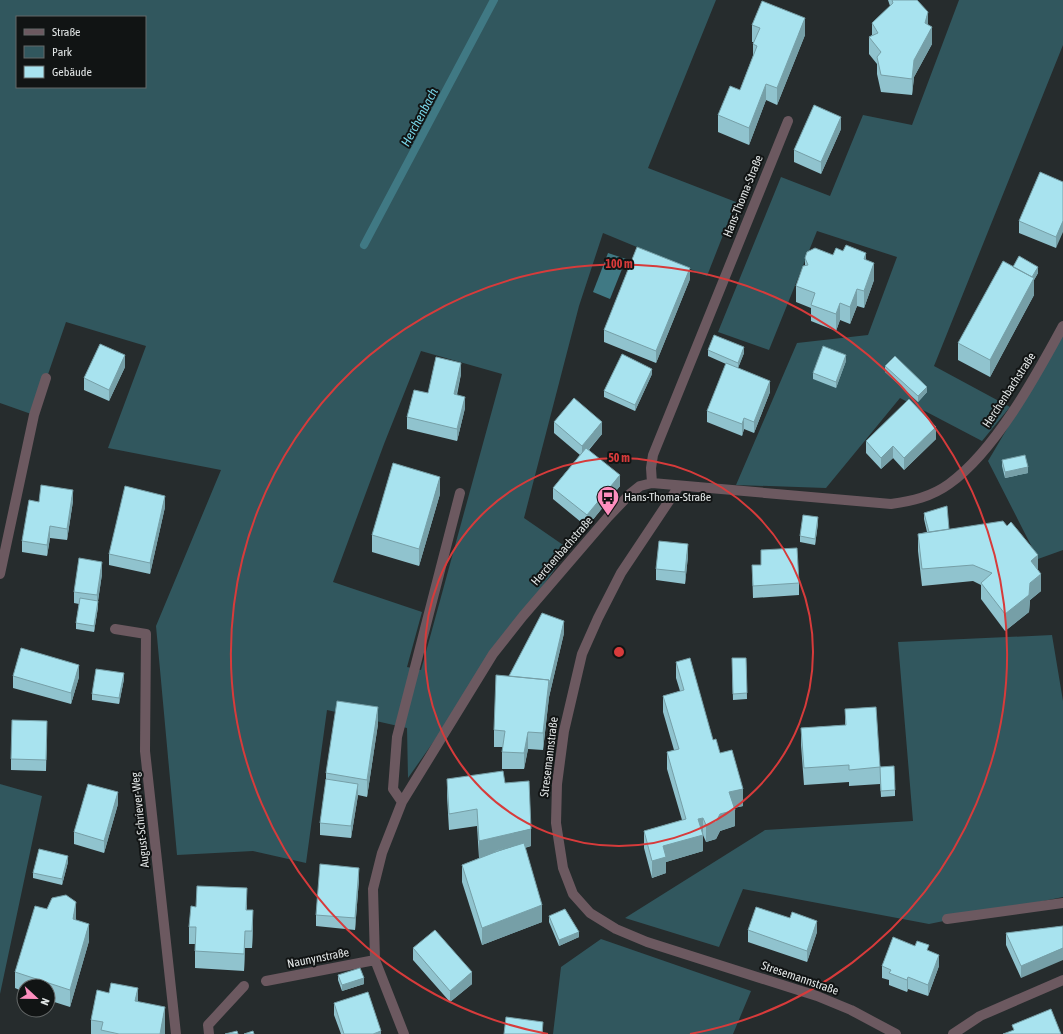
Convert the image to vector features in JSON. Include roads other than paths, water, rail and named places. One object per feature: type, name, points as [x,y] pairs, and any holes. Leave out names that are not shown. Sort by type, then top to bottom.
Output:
[{"type":"street","name":"Hans-Thoma-Straße","points":[[652,483],[651,468],[653,455],[788,120]]},
{"type":"street","name":"Herchenbachstraße","points":[[404,1034],[375,960],[373,888],[382,853],[402,802],[493,654],[523,616],[608,517],[630,494],[640,486],[652,483],[891,504],[916,500],[949,484],[970,465],[990,442],[1014,410],[1063,326]]},
{"type":"street","points":[[0,574],[34,415],[46,378]]},
{"type":"street","name":"Stresemannstraße","points":[[679,486],[622,573],[598,618],[582,654],[564,731],[557,784],[558,830],[563,868],[573,894],[590,913],[616,929],[647,942],[817,996],[851,1010],[896,1034]]},
{"type":"street","points":[[402,802],[393,789],[397,737],[460,493]]},
{"type":"street","name":"August-Schriever-Weg","points":[[115,629],[146,634],[145,751],[176,1034]]},
{"type":"street","points":[[947,919],[1063,903]]},
{"type":"street","name":"Naunynstraße","points":[[266,981],[375,960]]},
{"type":"street","points":[[953,1034],[980,1016],[1063,980]]},
{"type":"street","points":[[209,1034],[208,1025],[244,986]]},
{"type":"waterway","name":"Herchenbach","points":[[364,245],[494,0]]},
{"type":"place","name":"Hans-Thoma-Straße","points":[[608,516]]}]
